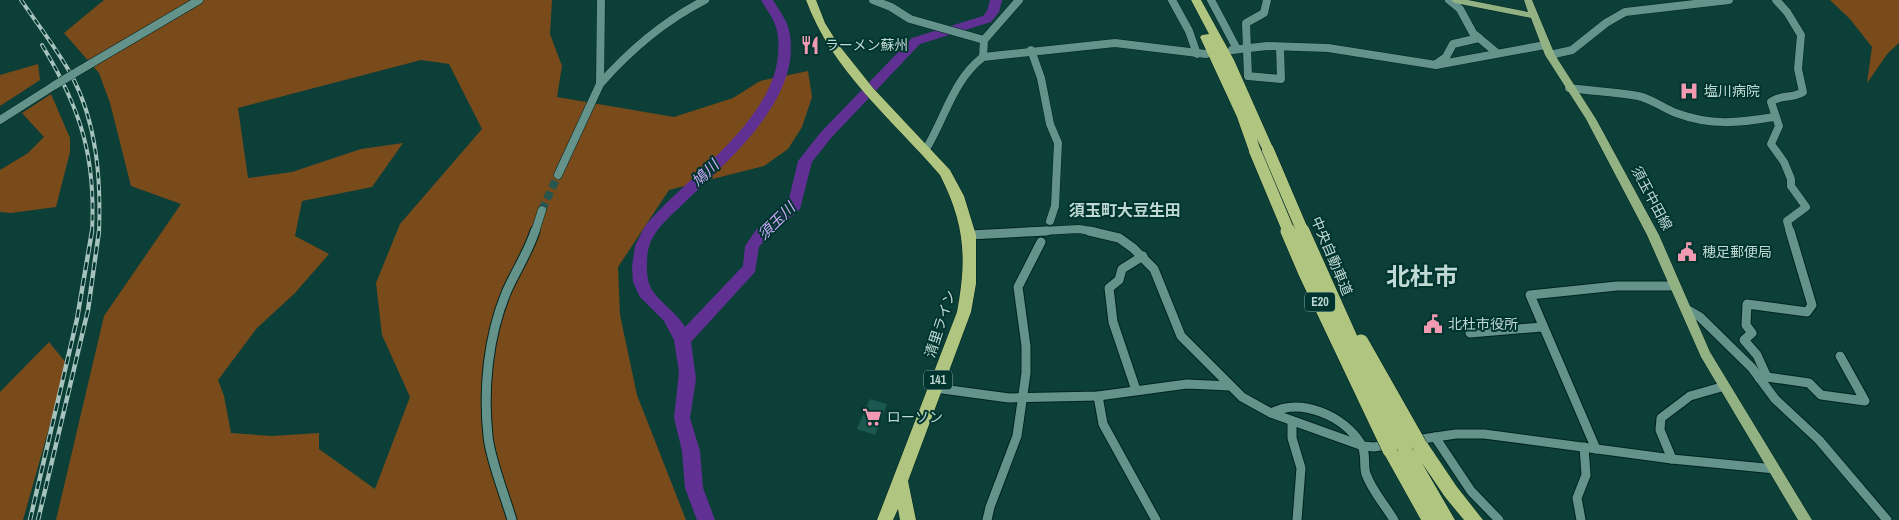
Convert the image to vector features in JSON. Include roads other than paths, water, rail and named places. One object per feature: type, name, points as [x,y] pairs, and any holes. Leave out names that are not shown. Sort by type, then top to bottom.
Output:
[{"type":"highway","name":"清里ライン","points":[[811,0],[823,28],[838,52],[866,86],[922,145],[945,173],[957,196],[969,235],[971,265],[964,312],[885,520]]},
{"type":"highway","name":"中央自動車道","points":[[1186,0],[1243,117],[1262,151],[1405,448],[1430,520]]},
{"type":"highway","name":"中央自動車道","points":[[1196,0],[1228,60],[1306,273],[1447,520]]},
{"type":"highway","points":[[1405,448],[1451,492],[1475,520]]},
{"type":"highway","points":[[900,479],[908,520]]},
{"type":"highway","points":[[892,501],[899,520]]},
{"type":"main road","points":[[1455,0],[1533,16]]},
{"type":"main road","name":"須玉中田線","points":[[1528,0],[1548,50],[1569,88],[1591,119],[1634,198],[1676,286],[1705,354],[1805,520]]},
{"type":"street","points":[[0,120],[55,85],[199,0]]},
{"type":"street","points":[[600,84],[601,0]]},
{"type":"street","points":[[558,175],[600,84],[640,43],[691,6],[705,0]]},
{"type":"street","points":[[873,0],[891,7],[910,19],[984,40]]},
{"type":"street","points":[[983,57],[984,40],[1019,0]]},
{"type":"street","points":[[1172,0],[1189,31],[1197,54]]},
{"type":"street","points":[[1211,0],[1234,50],[1280,47],[1347,51],[1434,65],[1497,53],[1548,50],[1573,52],[1612,18],[1625,12],[1729,0]]},
{"type":"street","points":[[1267,0],[1264,12],[1246,23],[1248,76],[1281,79],[1280,47]]},
{"type":"street","points":[[1449,0],[1460,9],[1468,26],[1497,53]]},
{"type":"street","points":[[1776,0],[1801,36],[1798,69],[1803,92],[1797,96],[1773,99],[1771,102],[1774,117],[1779,126],[1771,140],[1784,162],[1791,179],[1791,186],[1806,207],[1787,221],[1812,305],[1807,312],[1747,304],[1746,325],[1752,333],[1744,340],[1757,355],[1763,377],[1775,398],[1819,440],[1887,520]]},
{"type":"street","points":[[1434,65],[1446,56],[1453,44],[1479,38]]},
{"type":"street","points":[[922,145],[937,133],[961,78],[968,68],[983,57],[1031,50],[1129,44],[1206,54]]},
{"type":"street","points":[[1031,50],[1041,78],[1050,124],[1058,143],[1055,206],[1050,221]]},
{"type":"street","points":[[1569,88],[1639,96],[1656,102],[1675,113],[1714,123],[1734,124],[1774,117]]},
{"type":"street","points":[[512,520],[488,437],[487,371],[496,325],[506,293],[530,244],[542,210]]},
{"type":"street","points":[[969,235],[1079,229],[1119,238],[1143,256],[1158,276],[1181,336],[1242,398],[1271,413],[1363,446],[1374,447],[1435,437],[1484,434],[1672,460],[1775,468]]},
{"type":"street","points":[[986,520],[988,509],[1004,472],[1011,444],[1017,436],[1026,373],[1026,346],[1018,287],[1042,242]]},
{"type":"street","points":[[1136,390],[1113,322],[1109,288],[1119,280],[1122,269],[1143,256]]},
{"type":"street","points":[[1596,449],[1542,327],[1530,295],[1617,286],[1676,286]]},
{"type":"street","points":[[1686,309],[1700,317],[1763,377],[1808,383],[1821,396],[1865,401],[1840,356]]},
{"type":"street","points":[[1470,333],[1542,327]]},
{"type":"street","points":[[935,388],[974,394],[1022,398],[1098,396],[1187,384],[1230,386]]},
{"type":"street","points":[[1672,460],[1660,430],[1661,418],[1684,397],[1706,389],[1725,386]]},
{"type":"street","points":[[1098,396],[1103,424],[1156,520]]},
{"type":"street","points":[[1271,413],[1278,407],[1297,406],[1321,411],[1357,438],[1363,446],[1366,475],[1394,520]]},
{"type":"street","points":[[1292,421],[1292,438],[1301,468],[1297,520]]},
{"type":"street","points":[[1435,437],[1462,483],[1482,506],[1499,520]]},
{"type":"street","points":[[1582,520],[1577,498],[1586,475],[1584,447]]},
{"type":"waterway","name":"鳩川","points":[[706,520],[694,488],[691,451],[682,418],[687,379],[684,346],[677,326],[646,293],[641,282],[639,267],[642,246],[650,230],[739,140],[760,114],[777,86],[785,58],[783,29],[767,0]]},
{"type":"waterway","name":"須玉川","points":[[683,340],[750,268],[752,246],[761,234],[795,205],[805,161],[826,135],[916,41],[987,19],[993,12],[996,0]]},
{"type":"tunnel","points":[[542,210],[558,175]]},
{"type":"railway","points":[[21,0],[72,76],[87,113],[96,152],[99,231]]},
{"type":"railway","points":[[42,45],[67,91],[83,134],[91,180],[93,205],[92,232]]},
{"type":"railway","points":[[30,520],[77,319],[92,231]]},
{"type":"railway","points":[[38,520],[88,310],[99,231]]},
{"type":"place","name":"ラーメン蘇州","points":[[810,45]]},
{"type":"place","name":"塩川病院","points":[[1689,91]]},
{"type":"place","name":"穂足郵便局","points":[[1687,252]]},
{"type":"place","name":"北杜市役所","points":[[1433,324]]},
{"type":"place","name":"ローソン","points":[[872,417]]},
{"type":"district","name":"須玉町大豆生田","points":[[1125,210]]},
{"type":"district","name":"北杜市","points":[[1422,276]]}]
